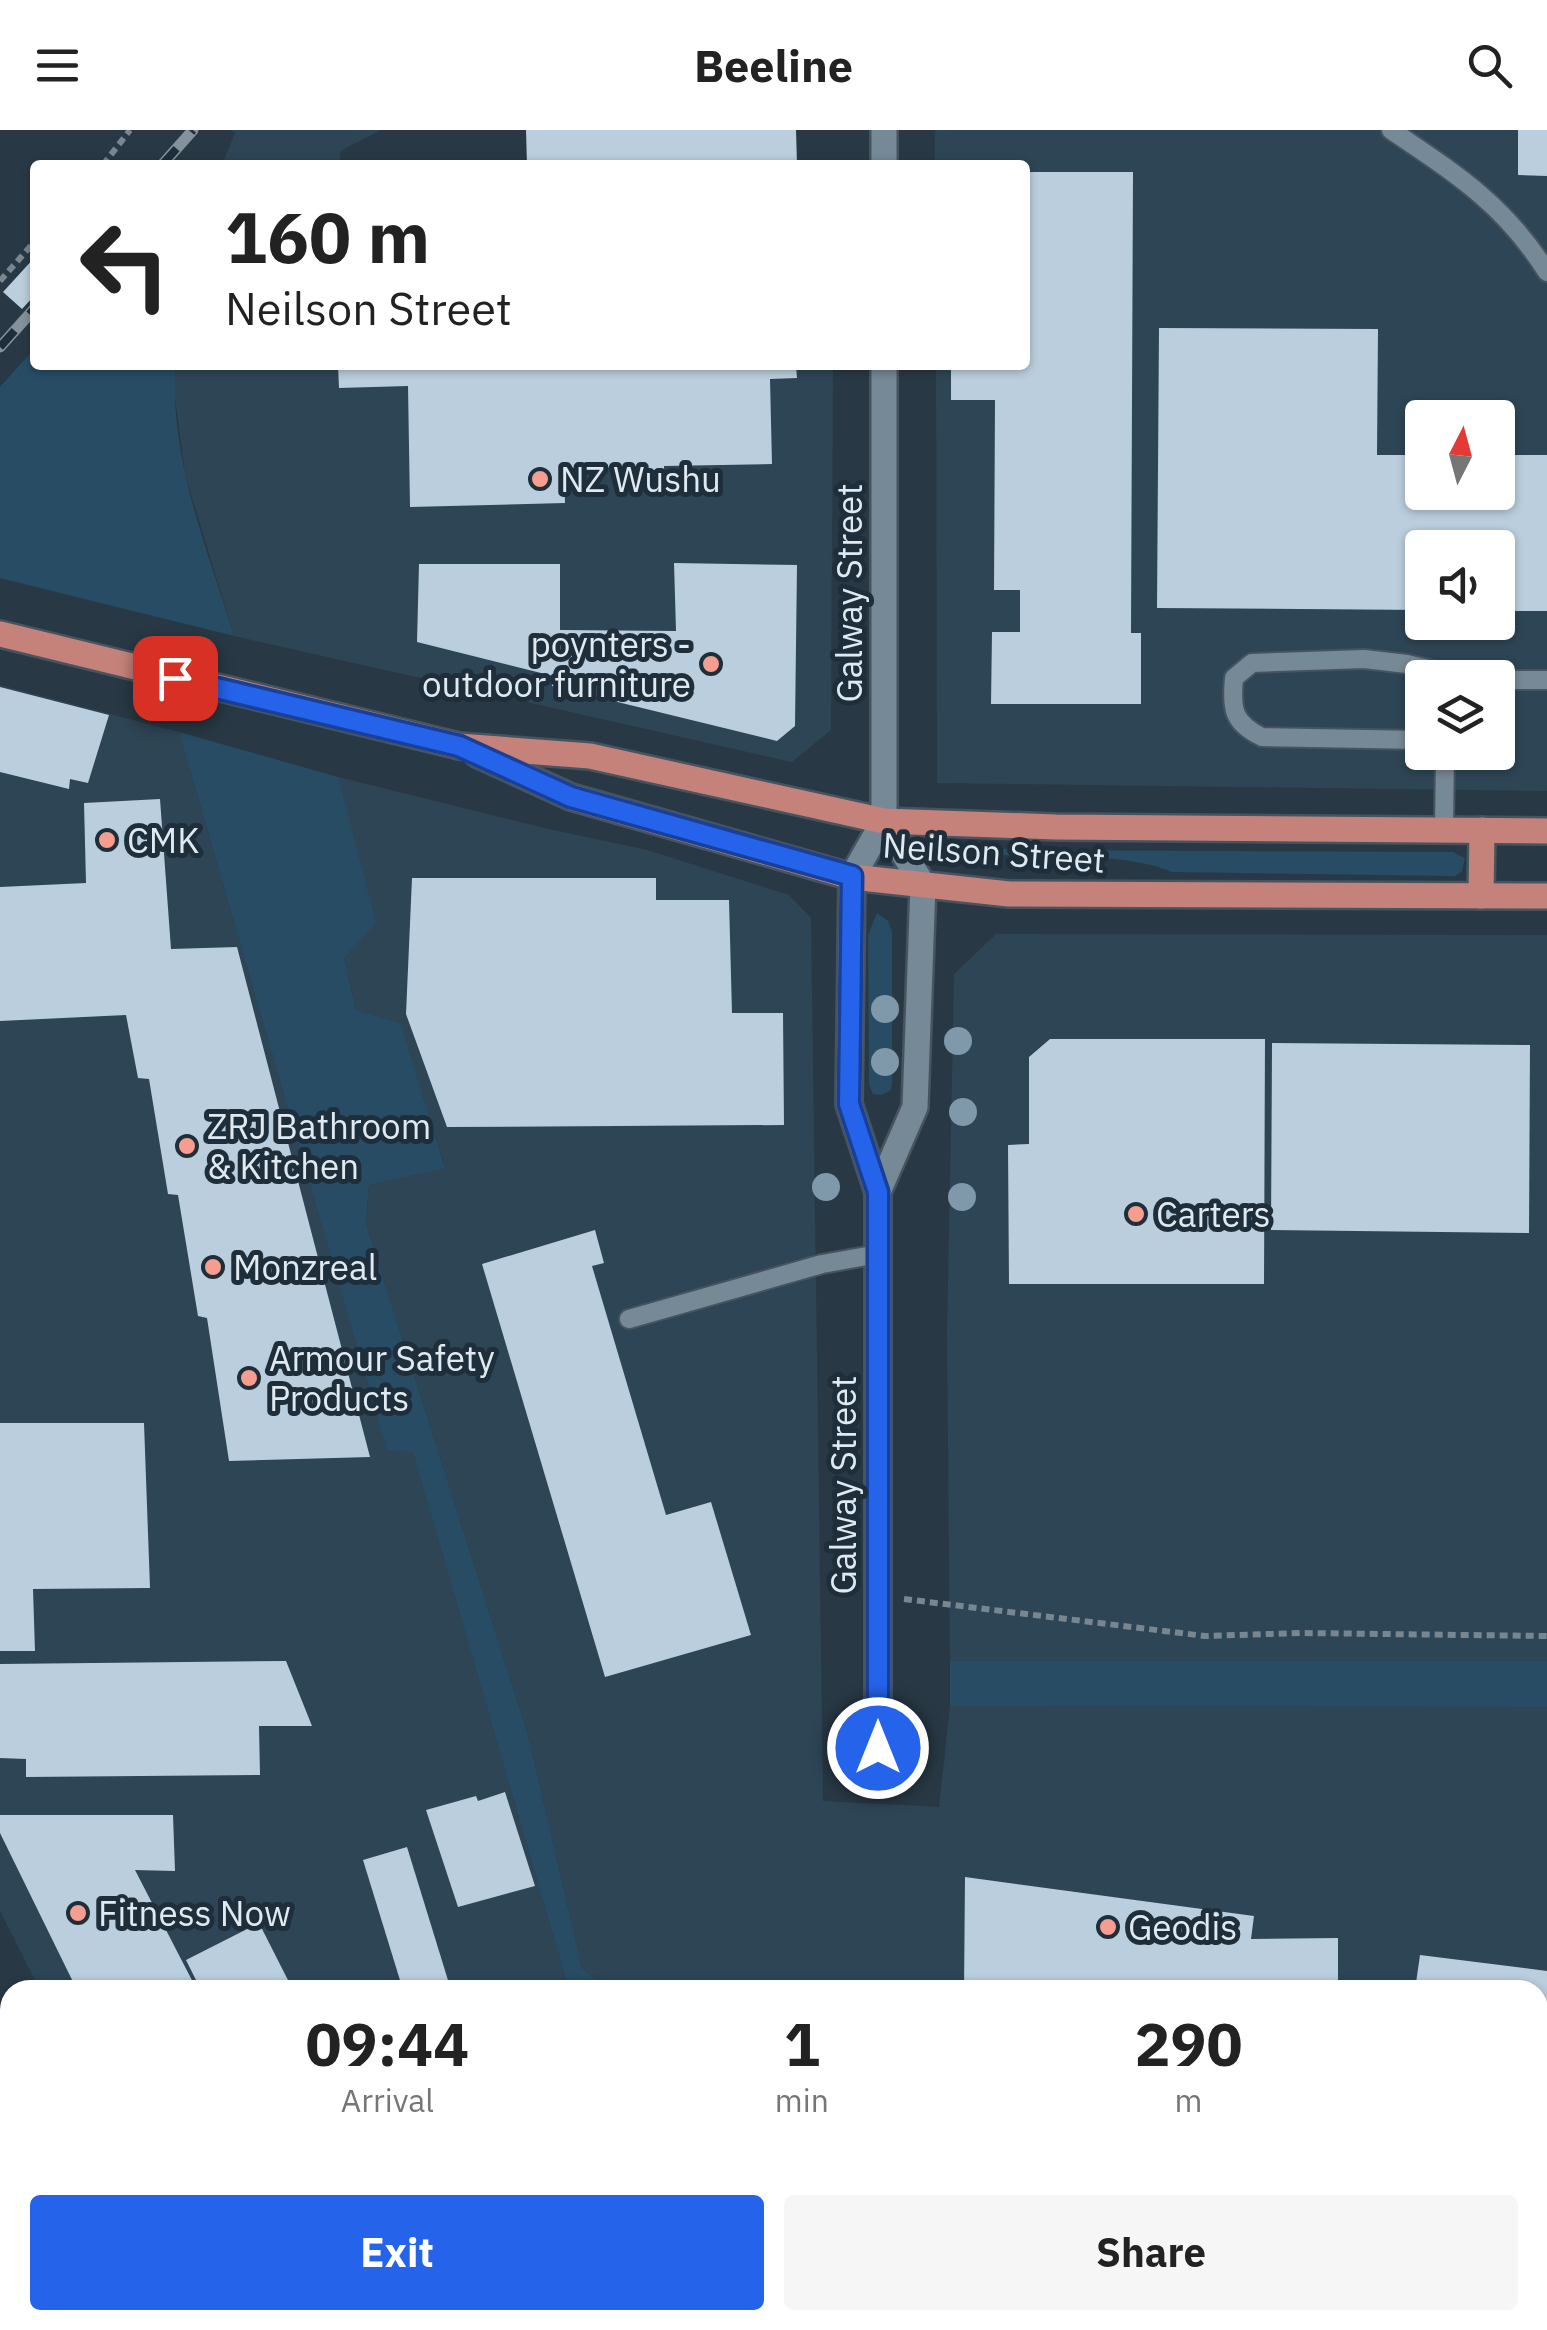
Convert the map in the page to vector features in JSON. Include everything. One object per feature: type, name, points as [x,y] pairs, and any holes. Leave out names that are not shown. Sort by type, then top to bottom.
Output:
[{"type":"main road","name":"Neilson Street","points":[[0,634],[459,746],[590,756],[884,821],[1056,827],[1547,831]]},
{"type":"main road","name":"Neilson Street","points":[[459,746],[571,797],[852,876],[1009,894],[1547,896]]},
{"type":"main road","points":[[1481,896],[1482,830]]},
{"type":"street","points":[[884,130],[884,160]]},
{"type":"street","name":"Galway Street","points":[[878,1778],[878,1192],[849,1104],[852,876],[884,821],[884,370]]},
{"type":"street","points":[[884,821],[923,884]]},
{"type":"street","name":"Galway Street","points":[[878,1192],[915,1107],[923,884]]},
{"type":"lane","points":[[1391,130],[1466,180],[1523,234],[1547,272]]},
{"type":"lane","points":[[1405,664],[1364,659],[1252,662],[1234,678],[1232,698],[1235,715],[1246,729],[1262,737],[1405,740]]},
{"type":"lane","points":[[1515,680],[1547,680]]},
{"type":"lane","points":[[1444,770],[1444,829]]},
{"type":"lane","points":[[629,1319],[822,1264],[878,1254]]},
{"type":"path","points":[[110,160],[130,130]]},
{"type":"path","points":[[0,281],[30,248]]},
{"type":"path","points":[[878,1597],[950,1602],[1122,1628],[1205,1636],[1547,1636]]},
{"type":"shaded area","points":[[231,130],[381,130],[340,151],[340,160],[224,160],[235,133]]},
{"type":"shaded area","points":[[935,130],[1547,130],[1547,791],[937,783],[936,370],[1030,370],[1030,160],[935,160]]},
{"type":"shaded area","points":[[30,354],[30,370],[176,370],[175,399],[184,468],[234,636],[0,578],[0,387]]},
{"type":"shaded area","points":[[176,370],[833,370],[831,730],[792,762],[234,636],[185,474],[174,389]]},
{"type":"shaded area","points":[[0,685],[179,732],[387,1449],[413,1451],[566,1980],[35,1980],[0,1911]]},
{"type":"shaded area","points":[[179,732],[338,777],[376,923],[344,958],[356,1010],[401,1024],[445,1168],[369,1185],[366,1224],[528,1735],[582,1968],[597,1980],[566,1980],[413,1452],[387,1450]]},
{"type":"shaded area","points":[[338,777],[647,850],[789,895],[811,918],[823,1801],[939,1807],[950,1706],[1547,1707],[1547,1980],[597,1980],[582,1968],[528,1735],[366,1224],[369,1185],[445,1167],[401,1025],[356,1010],[344,958]]},
{"type":"shaded area","points":[[958,845],[1014,850],[1453,852],[1465,858],[1462,871],[1455,876],[1172,872],[1148,864],[1095,857],[984,854],[957,850]]},
{"type":"shaded area","points":[[877,913],[888,921],[892,932],[892,1084],[890,1091],[881,1095],[873,1094],[869,1085],[868,935]]},
{"type":"shaded area","points":[[996,934],[1547,935],[1547,1661],[950,1661],[947,1334],[954,974]]},
{"type":"shaded area","points":[[950,1661],[1547,1661],[1547,1707],[950,1706]]},
{"type":"building","points":[[526,130],[796,130],[797,160],[527,160]]},
{"type":"building","points":[[1518,130],[1547,130],[1547,176],[1518,175]]},
{"type":"building","points":[[1030,172],[1133,172],[1131,633],[1141,633],[1141,704],[991,704],[992,632],[1020,632],[1020,590],[994,590],[995,400],[951,400],[951,370],[1030,370]]},
{"type":"building","points":[[30,262],[30,300],[22,309],[3,292]]},
{"type":"building","points":[[1159,328],[1378,329],[1377,455],[1405,455],[1405,510],[1515,510],[1515,455],[1547,455],[1547,611],[1515,611],[1515,530],[1405,530],[1405,610],[1157,608]]},
{"type":"building","points":[[338,370],[796,370],[797,378],[770,379],[772,464],[664,466],[664,486],[632,487],[632,467],[564,468],[565,503],[410,507],[408,386],[339,388]]},
{"type":"building","points":[[674,563],[797,565],[795,726],[777,741],[552,686],[553,676],[417,642],[419,564],[560,564],[560,630],[676,631]]},
{"type":"building","points":[[0,687],[109,715],[88,783],[70,779],[69,789],[0,772]]},
{"type":"building","points":[[160,799],[171,949],[237,947],[370,1457],[229,1461],[207,1318],[198,1316],[178,1195],[168,1194],[149,1079],[138,1078],[126,1015],[0,1021],[0,887],[86,883],[84,803]]},
{"type":"building","points":[[412,878],[656,878],[656,900],[729,900],[732,1013],[783,1013],[784,1125],[447,1127],[406,1014]]},
{"type":"building","name":"Carters","points":[[1050,1039],[1265,1039],[1264,1284],[1009,1284],[1008,1145],[1029,1144],[1029,1057]]},
{"type":"building","points":[[1272,1043],[1530,1045],[1529,1233],[1271,1230]]},
{"type":"building","points":[[595,1230],[604,1263],[592,1266],[666,1515],[711,1502],[751,1635],[605,1677],[482,1264]]},
{"type":"building","points":[[0,1423],[144,1423],[150,1588],[33,1589],[35,1651],[0,1651]]},
{"type":"building","points":[[286,1661],[312,1726],[259,1726],[260,1775],[26,1777],[26,1759],[0,1758],[0,1664]]},
{"type":"building","points":[[505,1792],[535,1886],[458,1907],[426,1810]]},
{"type":"building","points":[[0,1815],[173,1815],[175,1871],[135,1870],[192,1980],[72,1980],[0,1833]]},
{"type":"building","points":[[407,1847],[448,1980],[400,1980],[363,1860]]},
{"type":"building","name":"Geodis","points":[[965,1877],[1254,1916],[1251,1939],[1338,1938],[1338,1980],[964,1980]]},
{"type":"building","points":[[259,1923],[288,1980],[196,1980],[186,1960]]},
{"type":"building","points":[[1420,1955],[1547,1971],[1547,1980],[1416,1980]]},
{"type":"railway","points":[[166,160],[193,130]]},
{"type":"railway","points":[[0,347],[30,314]]},
{"type":"place","name":"NZ Wushu","points":[[540,479]]},
{"type":"place","name":"poynters - outdoor furniture","points":[[711,664]]},
{"type":"place","name":"CMK","points":[[107,840]]},
{"type":"place","name":"ZRJ Bathroom & Kitchen","points":[[187,1146]]},
{"type":"place","name":"Carters","points":[[1136,1214]]},
{"type":"place","name":"Monzreal","points":[[213,1267]]},
{"type":"place","name":"Armour Safety Products","points":[[249,1378]]},
{"type":"place","name":"Fitness Now","points":[[78,1913]]},
{"type":"place","name":"Geodis","points":[[1108,1927]]},
{"type":"route","points":[[175,678],[459,746],[571,797],[852,876],[849,1104],[878,1192],[878,1748]]}]
